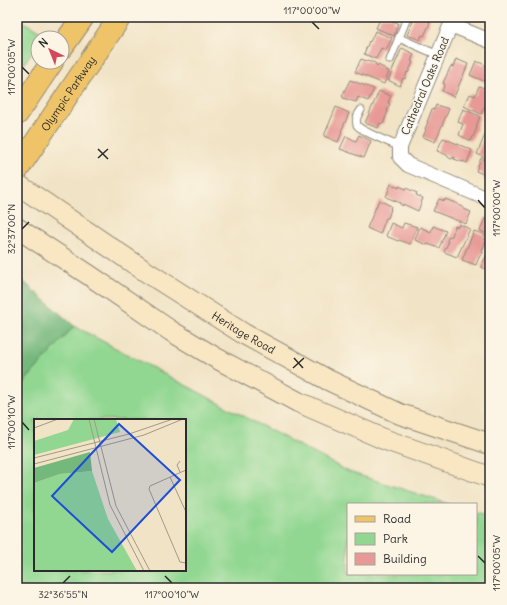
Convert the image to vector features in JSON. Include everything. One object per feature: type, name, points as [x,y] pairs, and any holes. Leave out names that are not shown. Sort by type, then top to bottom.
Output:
[{"type":"main road","points":[[70,36],[83,17]]},
{"type":"main road","name":"Olympic Parkway","points":[[17,170],[120,17]]},
{"type":"main road","points":[[17,114],[47,70]]},
{"type":"main road","name":"Heritage Road","points":[[17,184],[145,271],[244,334],[328,380],[400,414],[490,444]]},
{"type":"main road","points":[[17,228],[89,274],[171,332],[298,402],[386,440],[490,477]]},
{"type":"street","points":[[452,21],[490,41]]},
{"type":"street","name":"Cathedral Oaks Road","points":[[400,152],[452,21]]},
{"type":"street","points":[[400,152],[408,165],[490,200]]},
{"type":"lane","points":[[390,60],[407,18]]},
{"type":"lane","points":[[399,38],[438,55]]},
{"type":"lane","points":[[361,110],[357,118],[358,126],[400,152]]},
{"type":"green space","points":[[17,18],[37,30],[30,30],[30,55],[17,75]]},
{"type":"green space","points":[[17,276],[74,326],[17,390]]},
{"type":"green space","points":[[74,326],[349,472],[446,503],[347,503],[347,575],[477,575],[477,512],[490,517],[490,588],[17,588],[17,390]]},
{"type":"building","points":[[381,17],[394,17],[393,21],[398,23],[394,36],[376,28]]},
{"type":"building","points":[[415,17],[431,17],[424,36],[422,35],[420,40],[407,35]]},
{"type":"building","points":[[375,31],[392,38],[386,50],[381,48],[376,59],[364,54]]},
{"type":"building","points":[[402,48],[414,54],[411,61],[413,62],[400,86],[388,80]]},
{"type":"building","points":[[361,59],[373,62],[377,66],[378,65],[389,71],[384,84],[355,72]]},
{"type":"building","points":[[456,59],[468,64],[454,97],[442,91],[445,84],[443,83]]},
{"type":"building","points":[[476,61],[490,66],[490,84],[470,75]]},
{"type":"building","points":[[350,80],[374,89],[368,101],[358,97],[356,102],[343,98],[342,96]]},
{"type":"building","points":[[479,86],[489,90],[490,87],[490,96],[481,114],[464,106],[470,94],[475,96]]},
{"type":"building","points":[[379,91],[391,96],[388,103],[390,104],[387,110],[388,111],[383,124],[380,123],[378,128],[365,123]]},
{"type":"building","points":[[436,105],[449,109],[435,142],[423,137],[432,109],[434,110]]},
{"type":"building","points":[[336,107],[349,113],[338,142],[324,136]]},
{"type":"building","points":[[463,109],[480,116],[476,127],[477,128],[471,141],[459,135],[463,124],[458,122]]},
{"type":"building","points":[[490,123],[490,156],[488,159],[477,154]]},
{"type":"building","points":[[359,135],[371,141],[364,158],[340,149],[346,136],[356,141]]},
{"type":"building","points":[[443,138],[472,150],[467,163],[454,159],[455,157],[451,159],[447,155],[437,151]]},
{"type":"building","points":[[481,158],[490,162],[490,179],[476,171]]},
{"type":"building","points":[[391,184],[399,188],[399,186],[406,188],[417,193],[416,195],[423,198],[418,211],[403,204],[403,206],[400,203],[386,197]]},
{"type":"building","points":[[439,199],[445,201],[445,199],[458,204],[471,212],[466,224],[433,211]]},
{"type":"building","points":[[379,200],[391,206],[388,218],[386,218],[380,234],[367,228]]},
{"type":"building","points":[[485,218],[490,220],[490,235],[480,231]]},
{"type":"building","points":[[391,223],[402,228],[404,223],[417,227],[410,244],[386,236]]},
{"type":"building","points":[[459,224],[470,229],[457,257],[444,252],[448,243],[448,238],[452,236],[455,226],[458,227]]},
{"type":"building","points":[[433,226],[446,231],[439,248],[415,240],[420,227],[431,232]]},
{"type":"building","points":[[474,231],[485,235],[483,239],[486,240],[483,249],[482,248],[483,253],[479,257],[476,265],[462,260]]},
{"type":"building","points":[[487,254],[490,255],[490,271],[481,267]]}]
